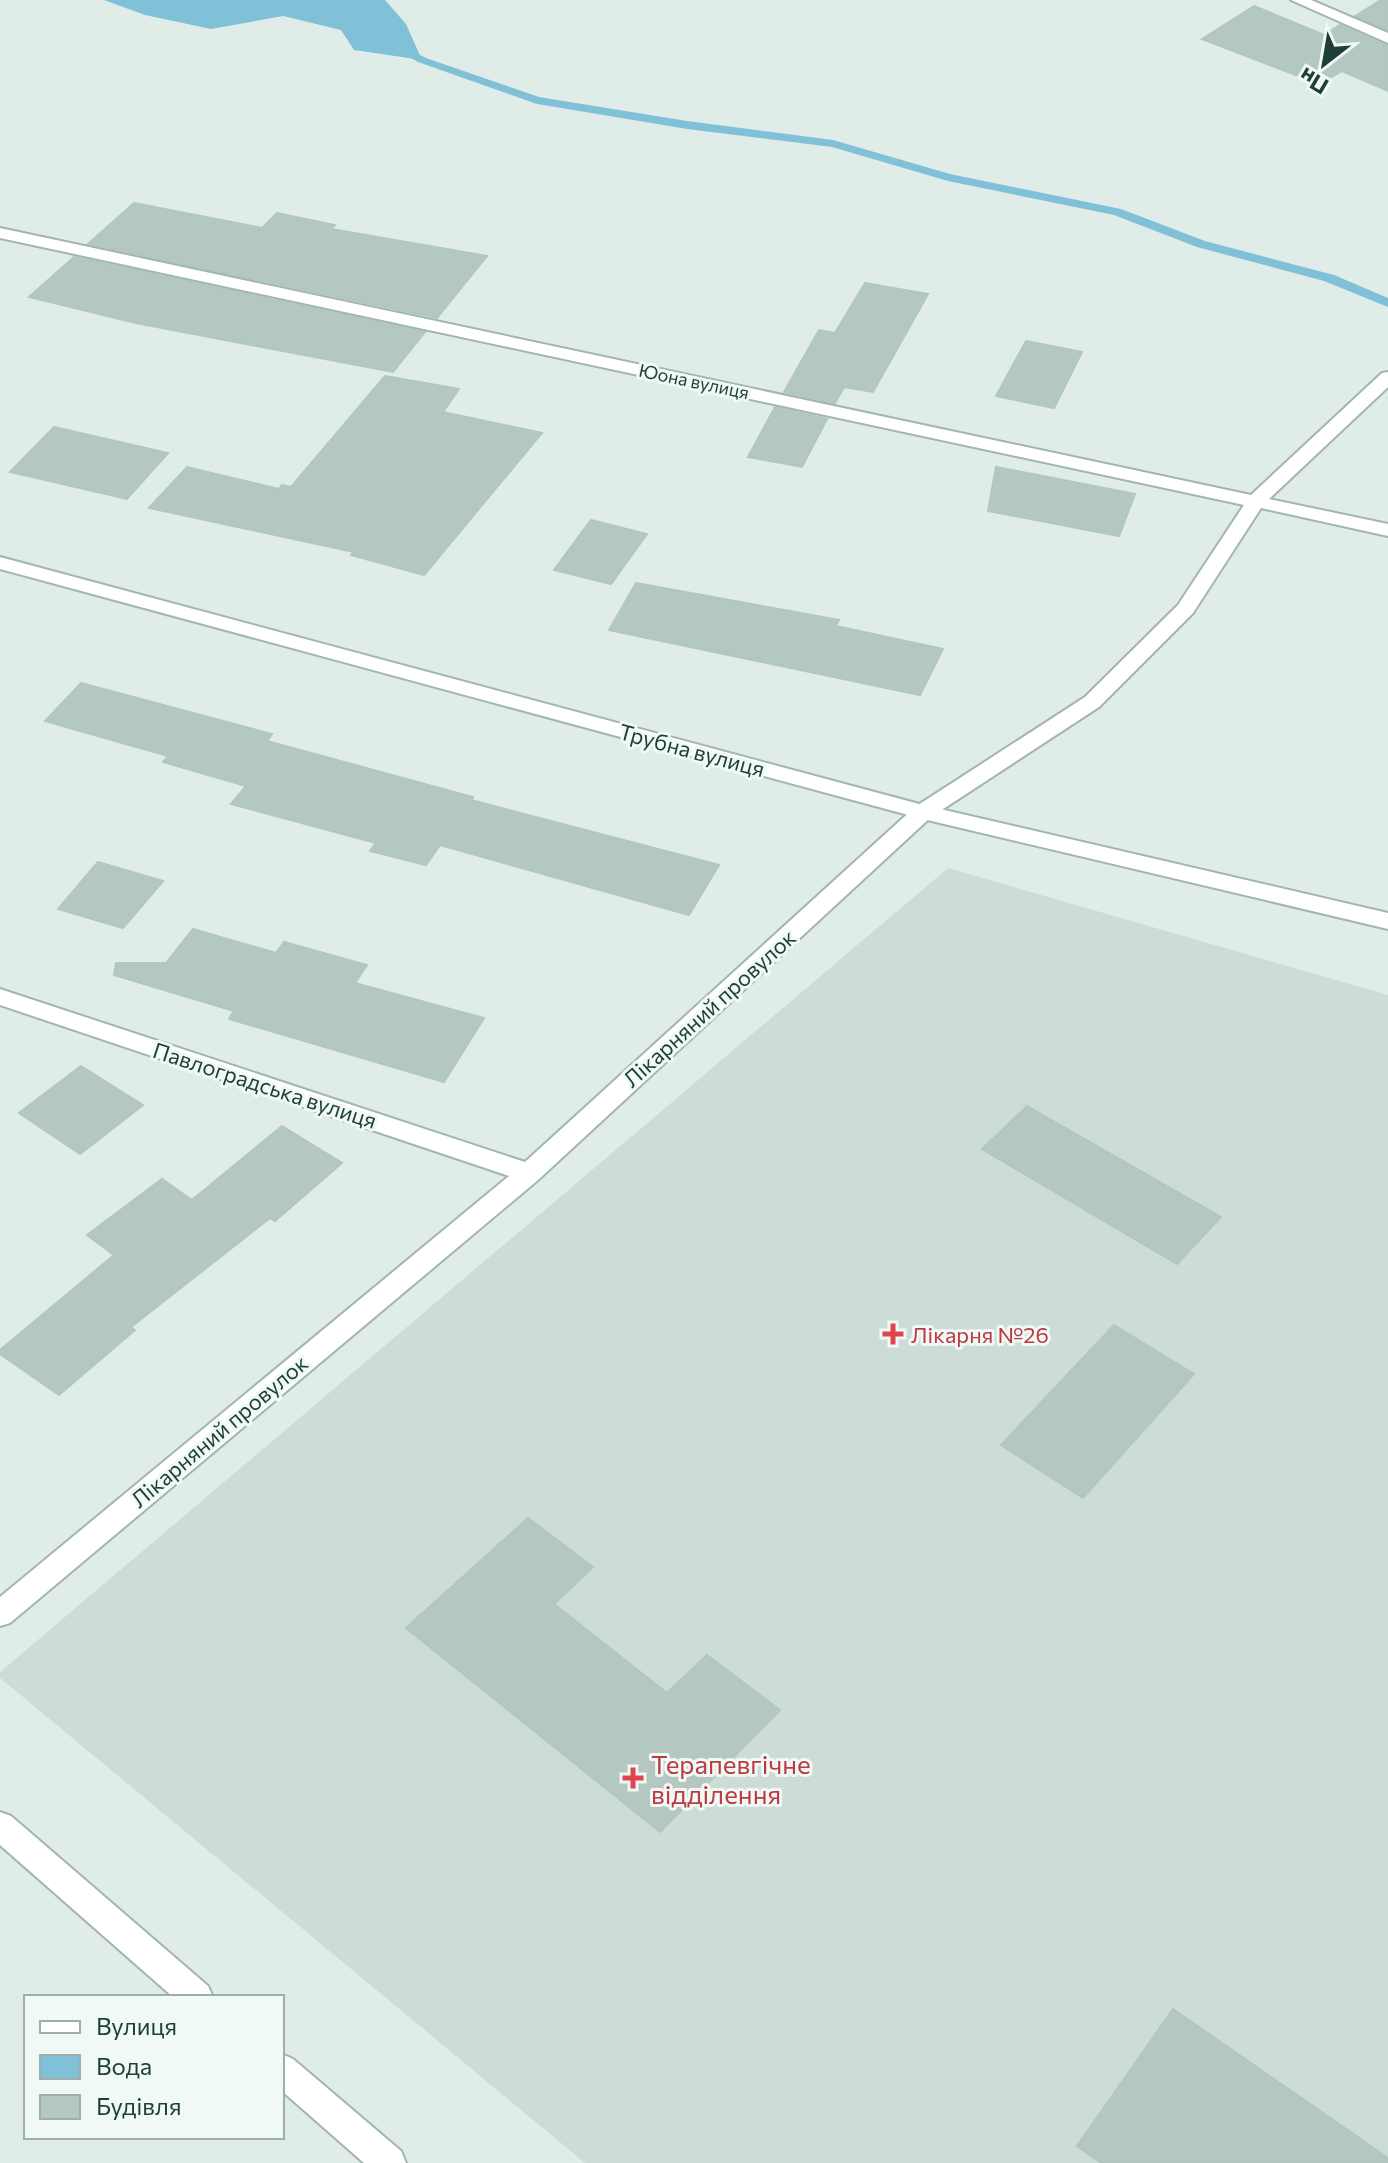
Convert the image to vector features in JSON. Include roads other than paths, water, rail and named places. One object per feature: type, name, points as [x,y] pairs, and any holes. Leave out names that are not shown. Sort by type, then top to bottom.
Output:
[{"type":"street","points":[[1298,0],[1388,38]]},
{"type":"street","name":"Юона вулиця","points":[[0,233],[1388,530]]},
{"type":"street","name":"Лікарняний провулок","points":[[0,1614],[529,1173],[923,812],[1092,702],[1186,609],[1256,501],[1388,377]]},
{"type":"street","name":"Трубна вулиця","points":[[0,563],[923,812],[1388,921]]},
{"type":"street","name":"Павлоградська вулиця","points":[[0,997],[529,1173]]},
{"type":"street","points":[[0,1826],[195,1995]]},
{"type":"street","points":[[284,2072],[389,2163]]},
{"type":"water","points":[[104,0],[385,0],[406,24],[422,60],[354,50],[341,30],[283,16],[211,29],[145,15]]},
{"type":"waterway","points":[[400,48],[422,60],[537,100],[687,125],[833,144],[948,177],[1117,212],[1201,244],[1329,278],[1388,303]]},
{"type":"place","name":"Лікарня №26","points":[[893,1334]]},
{"type":"place","name":"Терапевгічне відділення","points":[[633,1778]]}]
